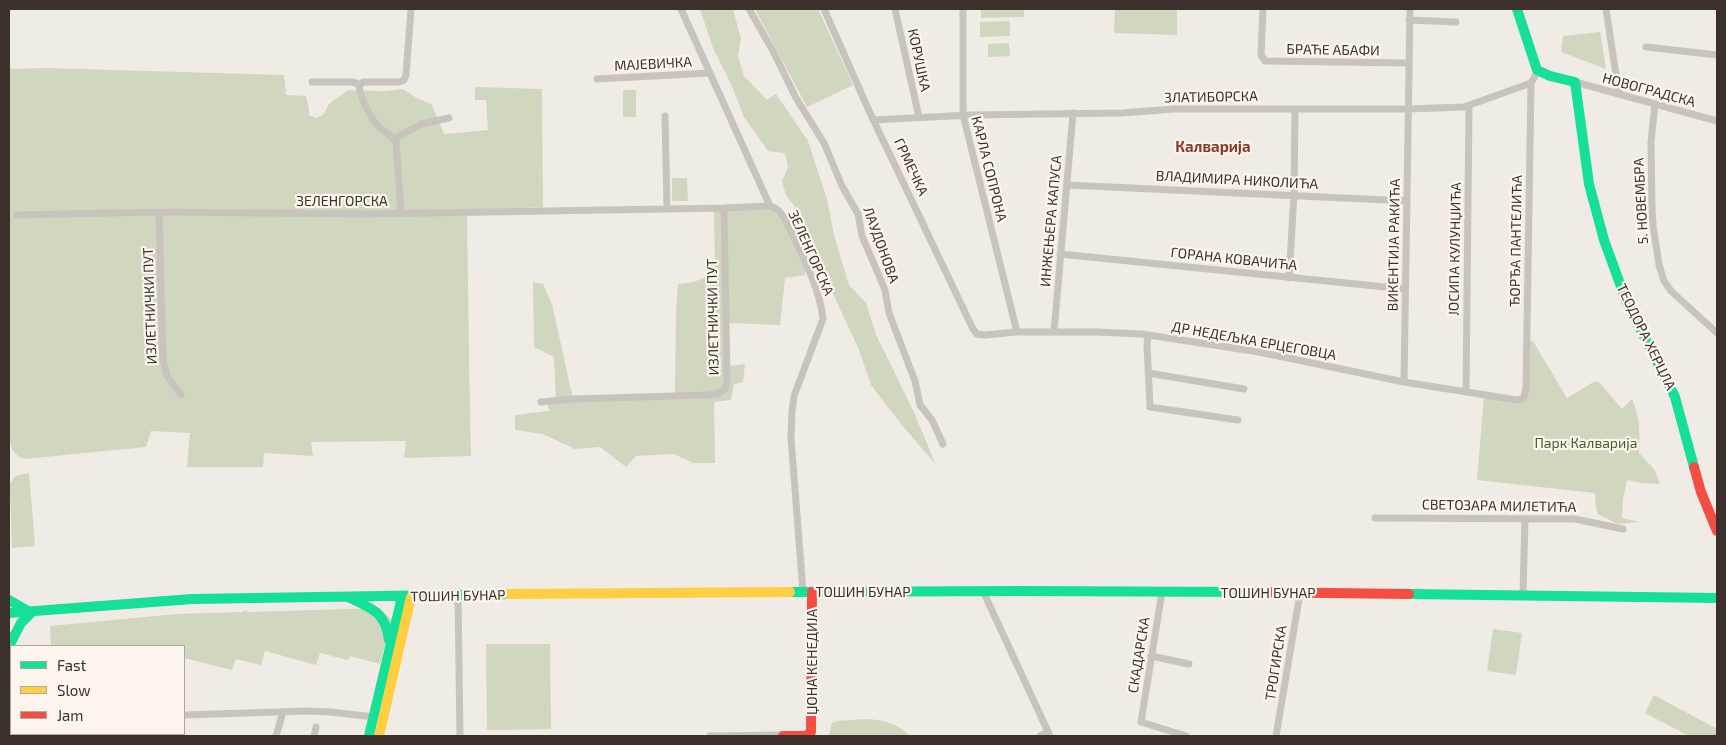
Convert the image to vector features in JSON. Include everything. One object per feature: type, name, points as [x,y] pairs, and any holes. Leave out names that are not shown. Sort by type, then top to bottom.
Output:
[{"type":"main road","points":[[1517,9],[1538,71],[1575,82]]},
{"type":"main road","name":"ТЕОДОРА ХЕРЦЛА","points":[[1575,82],[1589,184],[1604,240],[1627,303],[1675,397],[1701,492],[1717,531]]},
{"type":"main road","name":"ТОШИН БУНАР","points":[[9,613],[192,599],[808,592],[1162,592],[1717,598]]},
{"type":"main road","name":"ЏОНА КЕНЕДИЈА","points":[[783,736],[806,736],[811,732],[808,592]]},
{"type":"main road","points":[[346,597],[371,608],[380,615],[388,627],[390,649]]},
{"type":"main road","points":[[369,736],[390,649],[407,597]]},
{"type":"main road","points":[[379,736],[407,597]]},
{"type":"main road","points":[[9,600],[32,612],[24,618],[17,628],[9,646]]},
{"type":"main road","points":[[9,686],[9,729]]},
{"type":"street","points":[[360,85],[363,82],[399,82],[404,80],[411,9]]},
{"type":"street","points":[[681,9],[770,206]]},
{"type":"street","name":"ЛАУДОНОВА","points":[[749,9],[773,51],[796,98],[824,143],[842,186],[858,214],[862,236],[885,290],[889,313],[915,381],[920,405],[932,420],[943,444]]},
{"type":"street","name":"ГРМЕЧКА","points":[[824,9],[874,120],[973,329],[978,334]]},
{"type":"street","name":"КОРУШКА","points":[[895,9],[919,117]]},
{"type":"street","name":"КАРЛА СОПРОНА","points":[[963,9],[963,115],[1017,332]]},
{"type":"street","name":"БРАЋЕ АБАФИ","points":[[1263,9],[1261,56],[1263,60],[1408,63]]},
{"type":"street","name":"ВИКЕНТИЈА РАКИЋА","points":[[1404,382],[1410,9]]},
{"type":"street","points":[[1606,9],[1619,94]]},
{"type":"street","points":[[1409,20],[1456,22]]},
{"type":"street","points":[[1646,47],[1717,55]]},
{"type":"street","points":[[1530,83],[1538,71]]},
{"type":"street","name":"МАЈЕВИЧКА","points":[[597,79],[710,73]]},
{"type":"street","points":[[312,82],[353,82],[360,85]]},
{"type":"street","name":"НОВОГРАДСКА","points":[[1575,82],[1717,121]]},
{"type":"street","name":"ЗЛАТИБОРСКА","points":[[874,120],[963,115],[1122,113],[1174,109],[1408,109],[1469,106],[1530,83]]},
{"type":"street","name":"ЂОРЂА ПАНТЕЛИЋА","points":[[1523,399],[1526,392],[1530,83]]},
{"type":"street","points":[[360,85],[360,90],[371,116],[378,126],[394,139],[397,146],[401,213]]},
{"type":"street","name":"5. НОВЕМБРА","points":[[1655,104],[1651,142],[1652,210],[1659,266],[1664,281],[1671,291],[1717,333]]},
{"type":"street","name":"ЈОСИПА КУЛУНЏИЋА","points":[[1466,392],[1469,106]]},
{"type":"street","points":[[1289,278],[1294,195],[1295,109]]},
{"type":"street","name":"ИНЖЕЊЕРА КАПУСА","points":[[1054,332],[1073,113]]},
{"type":"street","points":[[665,116],[667,208]]},
{"type":"street","points":[[394,139],[421,124],[448,118]]},
{"type":"street","name":"ВЛАДИМИРА НИКОЛИЋА","points":[[1067,185],[1407,201]]},
{"type":"street","name":"ЗЕЛЕНГОРСКА","points":[[17,215],[159,212],[401,213],[770,206],[777,209],[788,224],[818,294],[823,319],[794,396],[792,411],[791,438],[808,592]]},
{"type":"street","name":"ИЗЛЕТНИЧКИ ПУТ","points":[[541,402],[573,399],[702,395],[723,392],[727,386],[724,208]]},
{"type":"street","name":"ИЗЛЕТНИЧКИ ПУТ","points":[[159,212],[163,359],[167,376],[181,395]]},
{"type":"street","name":"ГОРАНА КОВАЧИЋА","points":[[1060,254],[1406,289]]},
{"type":"street","name":"ДР НЕДЕЉКА ЕРЦЕГОВЦА","points":[[978,334],[1096,332],[1148,335],[1260,352],[1404,382],[1512,400],[1523,399]]},
{"type":"street","points":[[1148,335],[1150,407],[1238,420]]},
{"type":"street","points":[[1148,374],[1244,389]]},
{"type":"street","name":"СВЕТОЗАРА МИЛЕТИЋА","points":[[1375,518],[1584,520],[1623,529]]},
{"type":"street","points":[[1524,595],[1525,519]]},
{"type":"street","points":[[983,592],[1049,734],[1040,736]]},
{"type":"street","name":"СКАДАРСКА","points":[[1162,592],[1141,722],[1186,736]]},
{"type":"street","name":"ТРОГИРСКА","points":[[1276,736],[1300,593]]},
{"type":"street","points":[[458,596],[460,736]]},
{"type":"street","points":[[1151,656],[1189,664]]},
{"type":"street","points":[[276,736],[283,712]]},
{"type":"street","points":[[185,715],[330,712],[374,717]]},
{"type":"street","points":[[314,736],[316,728]]},
{"type":"street","points":[[710,736],[783,736]]},
{"type":"green space","points":[[700,9],[733,9],[741,39],[738,56],[744,76],[767,100],[776,94],[808,141],[827,199],[834,235],[849,285],[866,303],[877,337],[912,408],[936,465],[871,385],[859,350],[821,268],[806,243],[804,219],[786,195],[782,181],[788,167],[785,153],[768,151],[744,117],[732,86],[713,48]]},
{"type":"green space","points":[[755,9],[818,9],[853,85],[807,107]]},
{"type":"green space","points":[[981,9],[1024,9],[1024,17],[981,18]]},
{"type":"green space","points":[[1115,9],[1177,9],[1177,35],[1114,33]]},
{"type":"green space","points":[[1010,21],[1010,36],[980,37],[980,22]]},
{"type":"green space","points":[[1600,32],[1606,69],[1561,52],[1563,36]]},
{"type":"green space","points":[[1009,43],[1010,56],[988,57],[988,44]]},
{"type":"green space","points":[[45,68],[284,75],[286,95],[306,96],[309,115],[316,118],[323,115],[329,104],[348,90],[384,91],[403,89],[432,105],[444,134],[488,130],[486,100],[475,100],[475,87],[542,89],[543,207],[467,210],[471,456],[404,458],[406,441],[311,442],[313,456],[264,453],[263,467],[187,467],[190,433],[151,431],[146,447],[24,459],[15,453],[11,446],[9,426],[9,69]]},
{"type":"green space","points":[[623,90],[636,90],[636,117],[623,117]]},
{"type":"green space","points":[[672,178],[687,178],[688,201],[672,201]]},
{"type":"green space","points":[[714,208],[777,209],[806,266],[805,275],[785,278],[780,325],[728,323],[730,366],[745,364],[743,382],[734,384],[731,400],[714,402],[715,463],[693,463],[674,454],[636,456],[626,467],[600,447],[575,449],[543,434],[515,430],[515,415],[549,411],[547,400],[556,399],[554,357],[534,347],[533,282],[543,284],[552,304],[573,399],[675,396],[678,284],[694,282],[715,273]]},
{"type":"green space","name":"Парк Калварија","points":[[1533,341],[1567,398],[1595,381],[1600,383],[1622,409],[1632,399],[1639,425],[1639,453],[1654,469],[1660,484],[1627,480],[1622,518],[1639,522],[1618,524],[1598,514],[1595,493],[1477,480],[1484,395],[1523,399],[1526,342]]},
{"type":"green space","points":[[29,473],[35,546],[12,548],[10,484],[15,476]]},
{"type":"green space","points":[[380,608],[392,620],[380,664],[350,656],[348,660],[320,653],[316,665],[265,651],[261,665],[236,659],[232,670],[185,658],[185,645],[51,645],[50,626],[176,614],[243,612],[244,610],[249,612]]},
{"type":"green space","points":[[1493,629],[1522,633],[1516,675],[1487,671]]},
{"type":"green space","points":[[486,644],[550,644],[551,729],[487,730]]},
{"type":"green space","points":[[1654,695],[1717,729],[1717,736],[1689,736],[1645,713]]},
{"type":"green space","points":[[865,719],[890,723],[911,736],[829,736],[832,723]]},
{"type":"traffic: fast","points":[[1517,9],[1537,70],[1550,76],[1575,82],[1589,184],[1604,240],[1627,303],[1675,397],[1694,467]]},
{"type":"traffic: fast","points":[[790,592],[1248,592]]},
{"type":"traffic: fast","points":[[9,613],[192,599],[507,594]]},
{"type":"traffic: fast","points":[[1409,594],[1717,598]]},
{"type":"traffic: fast","points":[[369,736],[402,597]]},
{"type":"traffic: fast","points":[[350,598],[365,605],[381,617],[385,623],[389,640]]},
{"type":"traffic: fast","points":[[9,600],[28,611]]},
{"type":"traffic: fast","points":[[9,646],[21,623],[32,612]]},
{"type":"traffic: slow","points":[[507,594],[790,592]]},
{"type":"traffic: slow","points":[[379,736],[411,597]]},
{"type":"traffic: slow","points":[[9,686],[9,729]]},
{"type":"traffic: jam","points":[[1694,467],[1701,492],[1717,531]]},
{"type":"traffic: jam","points":[[783,736],[806,736],[811,732],[812,592]]},
{"type":"traffic: jam","points":[[1248,592],[1409,594]]},
{"type":"district","name":"Калварија","points":[[1213,147]]}]
